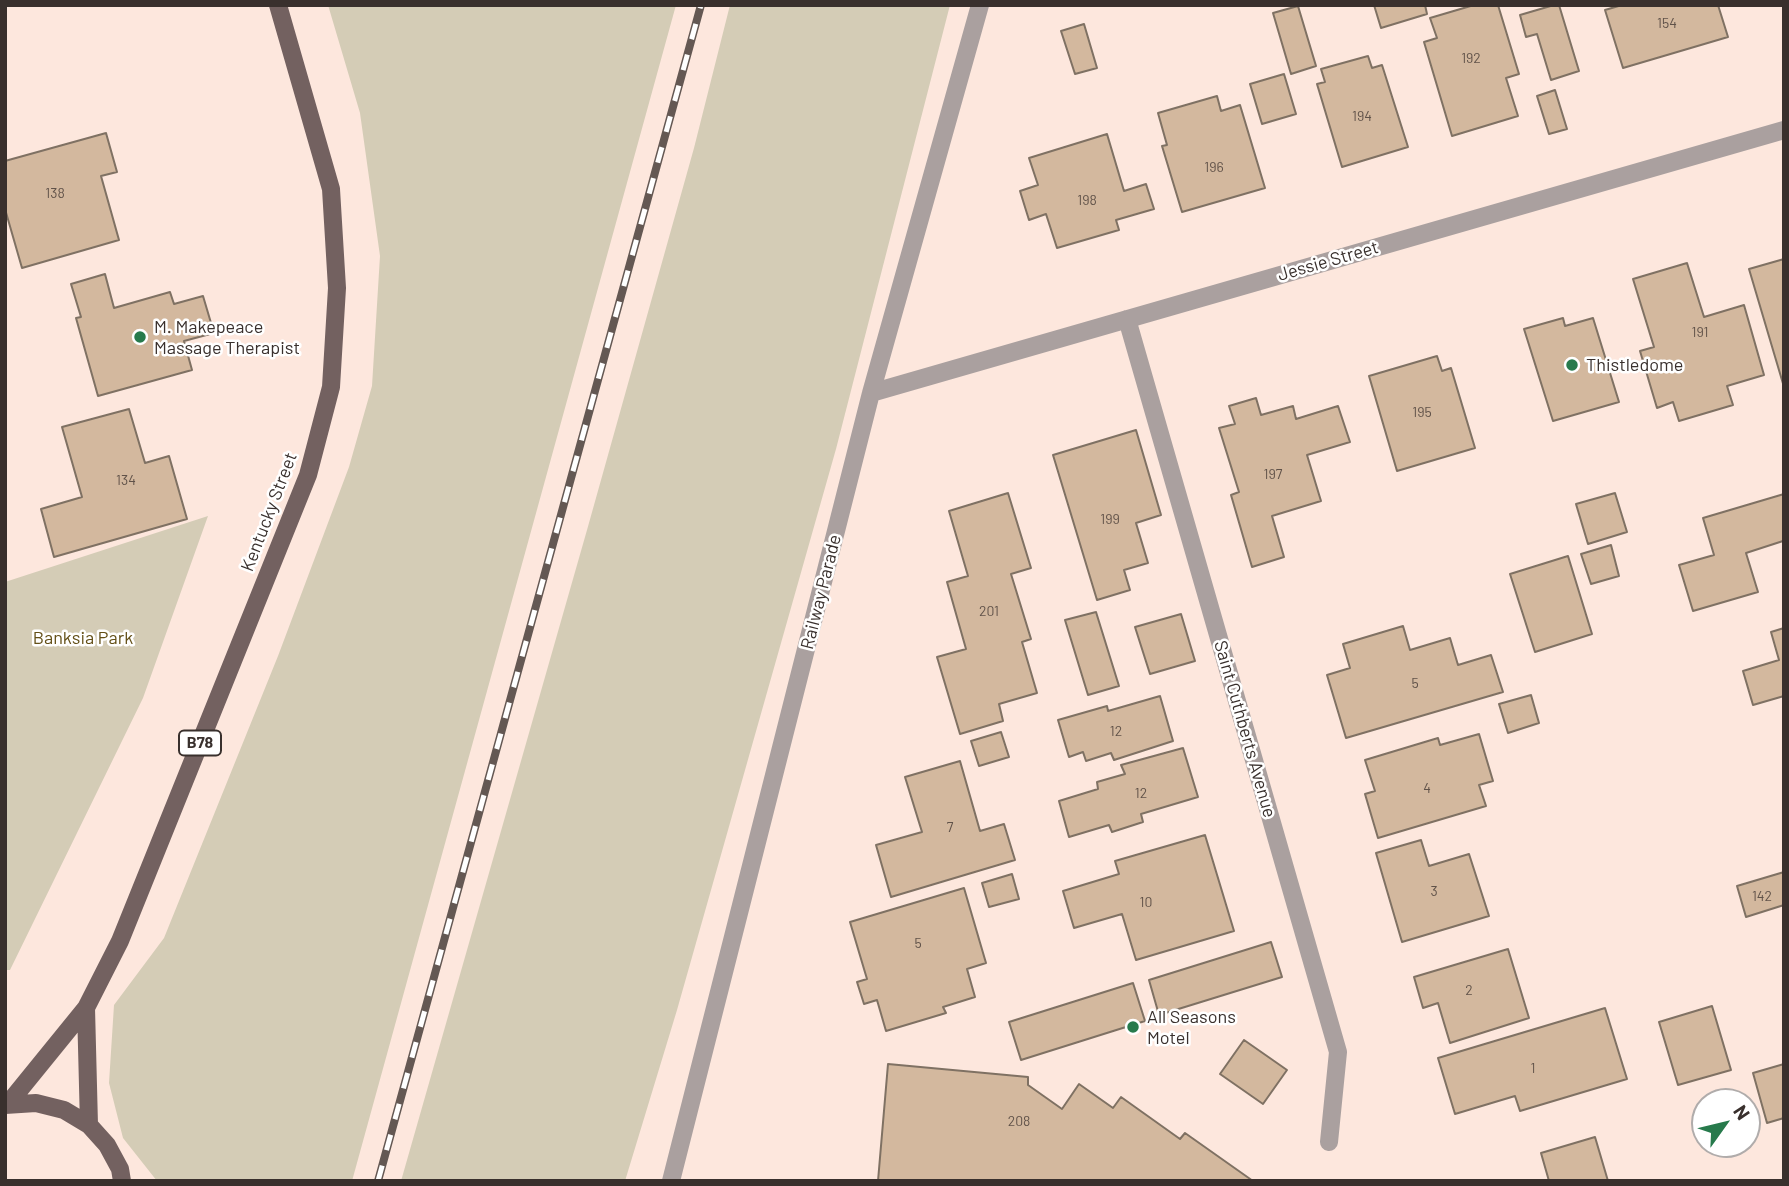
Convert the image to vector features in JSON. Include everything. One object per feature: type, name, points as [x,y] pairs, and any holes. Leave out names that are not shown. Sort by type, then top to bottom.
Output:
[{"type":"main road","name":"Kentucky Street","points":[[6,1105],[86,1008],[120,941],[308,475],[331,387],[337,288],[331,189],[278,5]]},
{"type":"main road","name":"Kentucky Street","points":[[86,1008],[89,1125]]},
{"type":"main road","name":"B78","points":[[6,1105],[36,1103],[64,1110],[89,1125],[107,1145],[120,1169],[122,1181]]},
{"type":"street","name":"Railway Parade","points":[[671,1181],[871,393],[980,5]]},
{"type":"street","name":"Jessie Street","points":[[871,393],[1784,130]]},
{"type":"street","name":"Saint Cuthberts Avenue","points":[[1127,319],[1338,1052],[1329,1142]]},
{"type":"green space","points":[[328,5],[676,5],[352,1181],[157,1181],[123,1138],[109,1083],[114,1005],[164,938],[278,656],[349,467],[372,386],[380,256],[360,113]]},
{"type":"green space","points":[[730,5],[950,5],[836,449],[677,1010],[625,1181],[401,1181],[694,148]]},
{"type":"green space","name":"Banksia Park","points":[[208,516],[143,698],[10,970],[5,970],[5,582]]},
{"type":"building","points":[[1374,5],[1425,5],[1427,14],[1381,28]]},
{"type":"building","points":[[1474,5],[1498,5],[1519,74],[1506,78],[1518,116],[1452,136],[1424,42],[1437,38],[1430,18]]},
{"type":"building","points":[[1559,5],[1579,71],[1551,80],[1537,34],[1526,37],[1520,15]]},
{"type":"building","points":[[1622,5],[1718,5],[1728,37],[1623,68],[1605,10]]},
{"type":"building","points":[[1298,6],[1316,66],[1291,74],[1273,13]]},
{"type":"building","points":[[1084,24],[1097,68],[1075,74],[1061,31]]},
{"type":"building","points":[[1368,56],[1372,68],[1382,65],[1408,147],[1342,167],[1317,84],[1325,82],[1321,69]]},
{"type":"building","points":[[1284,74],[1296,114],[1262,124],[1250,84]]},
{"type":"building","points":[[1555,90],[1567,129],[1549,134],[1537,96]]},
{"type":"building","points":[[1217,96],[1221,111],[1240,105],[1265,188],[1182,212],[1162,146],[1167,145],[1158,113]]},
{"type":"building","points":[[106,133],[117,172],[101,176],[119,240],[22,268],[5,209],[5,161]]},
{"type":"building","points":[[1107,134],[1124,191],[1146,184],[1154,209],[1116,220],[1119,230],[1057,248],[1046,214],[1029,220],[1020,191],[1038,185],[1029,158]]},
{"type":"building","points":[[1784,259],[1784,387],[1749,269]]},
{"type":"building","points":[[1687,263],[1704,317],[1744,305],[1764,375],[1727,386],[1733,405],[1679,421],[1673,402],[1657,408],[1640,351],[1654,347],[1633,279]]},
{"type":"building","name":"M. Makepeace Massage Therapist","points":[[105,274],[114,308],[170,292],[174,304],[203,296],[214,333],[184,341],[192,370],[98,396],[76,318],[81,317],[71,284]]},
{"type":"building","name":"Thistledome","points":[[1563,318],[1565,326],[1593,318],[1619,402],[1553,421],[1524,329]]},
{"type":"building","points":[[1437,356],[1442,371],[1451,368],[1475,448],[1397,471],[1369,376]]},
{"type":"building","points":[[1256,398],[1261,415],[1293,406],[1296,419],[1338,406],[1350,442],[1307,455],[1321,501],[1272,516],[1284,557],[1252,567],[1231,495],[1239,492],[1219,428],[1235,424],[1229,406]]},
{"type":"building","points":[[129,409],[145,463],[169,456],[187,519],[54,557],[41,509],[82,497],[62,427]]},
{"type":"building","points":[[1136,430],[1161,515],[1136,523],[1148,563],[1124,570],[1130,590],[1097,600],[1053,455]]},
{"type":"building","points":[[1008,493],[1031,568],[1011,574],[1031,639],[1022,642],[1037,693],[999,704],[1003,721],[960,734],[937,657],[966,649],[947,582],[968,576],[949,511]]},
{"type":"building","points":[[1615,493],[1627,532],[1588,544],[1576,504]]},
{"type":"building","points":[[1784,494],[1784,543],[1783,541],[1746,553],[1758,592],[1693,611],[1679,565],[1714,555],[1703,518]]},
{"type":"building","points":[[1611,545],[1619,576],[1591,584],[1581,554]]},
{"type":"building","points":[[1568,556],[1592,634],[1535,652],[1510,574]]},
{"type":"building","points":[[1096,612],[1119,686],[1088,695],[1065,620]]},
{"type":"building","points":[[1181,614],[1195,661],[1150,674],[1135,627]]},
{"type":"building","points":[[1403,626],[1410,650],[1450,638],[1458,665],[1491,655],[1503,692],[1346,738],[1327,675],[1350,668],[1343,644]]},
{"type":"building","points":[[1784,628],[1784,696],[1753,705],[1743,671],[1779,660],[1771,632]]},
{"type":"building","points":[[1531,695],[1539,723],[1508,733],[1499,704]]},
{"type":"building","points":[[1160,696],[1173,741],[1114,760],[1111,753],[1086,761],[1083,752],[1069,757],[1058,720],[1107,706],[1108,711]]},
{"type":"building","points":[[1001,732],[1009,757],[979,766],[971,741]]},
{"type":"building","points":[[1479,734],[1493,781],[1479,785],[1486,806],[1378,838],[1365,794],[1375,791],[1365,760],[1438,738],[1440,745]]},
{"type":"building","points":[[1183,748],[1198,797],[1141,814],[1143,822],[1112,832],[1109,825],[1069,837],[1059,801],[1098,789],[1097,782],[1125,774],[1121,765]]},
{"type":"building","points":[[960,761],[980,831],[1004,824],[1015,860],[891,897],[876,845],[922,832],[905,777]]},
{"type":"building","points":[[1205,835],[1234,931],[1136,960],[1122,914],[1074,928],[1063,891],[1119,874],[1115,861]]},
{"type":"building","points":[[1421,840],[1429,866],[1469,854],[1489,916],[1402,942],[1376,853]]},
{"type":"building","points":[[1784,872],[1784,905],[1746,917],[1737,886]]},
{"type":"building","points":[[1012,874],[1019,899],[989,907],[982,883]]},
{"type":"building","points":[[964,888],[986,963],[967,969],[975,997],[943,1007],[946,1013],[886,1031],[877,1000],[864,1004],[857,982],[867,979],[850,922]]},
{"type":"building","points":[[1271,942],[1282,977],[1159,1015],[1149,980]]},
{"type":"building","points":[[1508,949],[1529,1018],[1450,1043],[1438,1003],[1423,1008],[1414,977]]},
{"type":"building","points":[[1133,983],[1145,1021],[1021,1060],[1009,1022]]},
{"type":"building","points":[[1712,1006],[1731,1070],[1678,1085],[1659,1022]]},
{"type":"building","points":[[1605,1008],[1627,1079],[1520,1111],[1515,1096],[1455,1114],[1438,1058]]},
{"type":"building","points":[[1244,1040],[1287,1070],[1263,1104],[1220,1074]]},
{"type":"building","points":[[888,1064],[1028,1077],[1028,1085],[1062,1109],[1079,1084],[1113,1108],[1121,1097],[1180,1139],[1185,1133],[1253,1181],[878,1181]]},
{"type":"building","points":[[1784,1064],[1784,1118],[1767,1123],[1761,1102],[1761,1088],[1757,1088],[1753,1073]]},
{"type":"building","points":[[1595,1137],[1608,1181],[1549,1181],[1541,1153]]},
{"type":"railway","points":[[378,1181],[701,5]]},
{"type":"place","name":"M. Makepeace Massage Therapist","points":[[140,337]]},
{"type":"place","name":"Thistledome","points":[[1572,365]]},
{"type":"place","name":"All Seasons Motel","points":[[1133,1027]]}]
